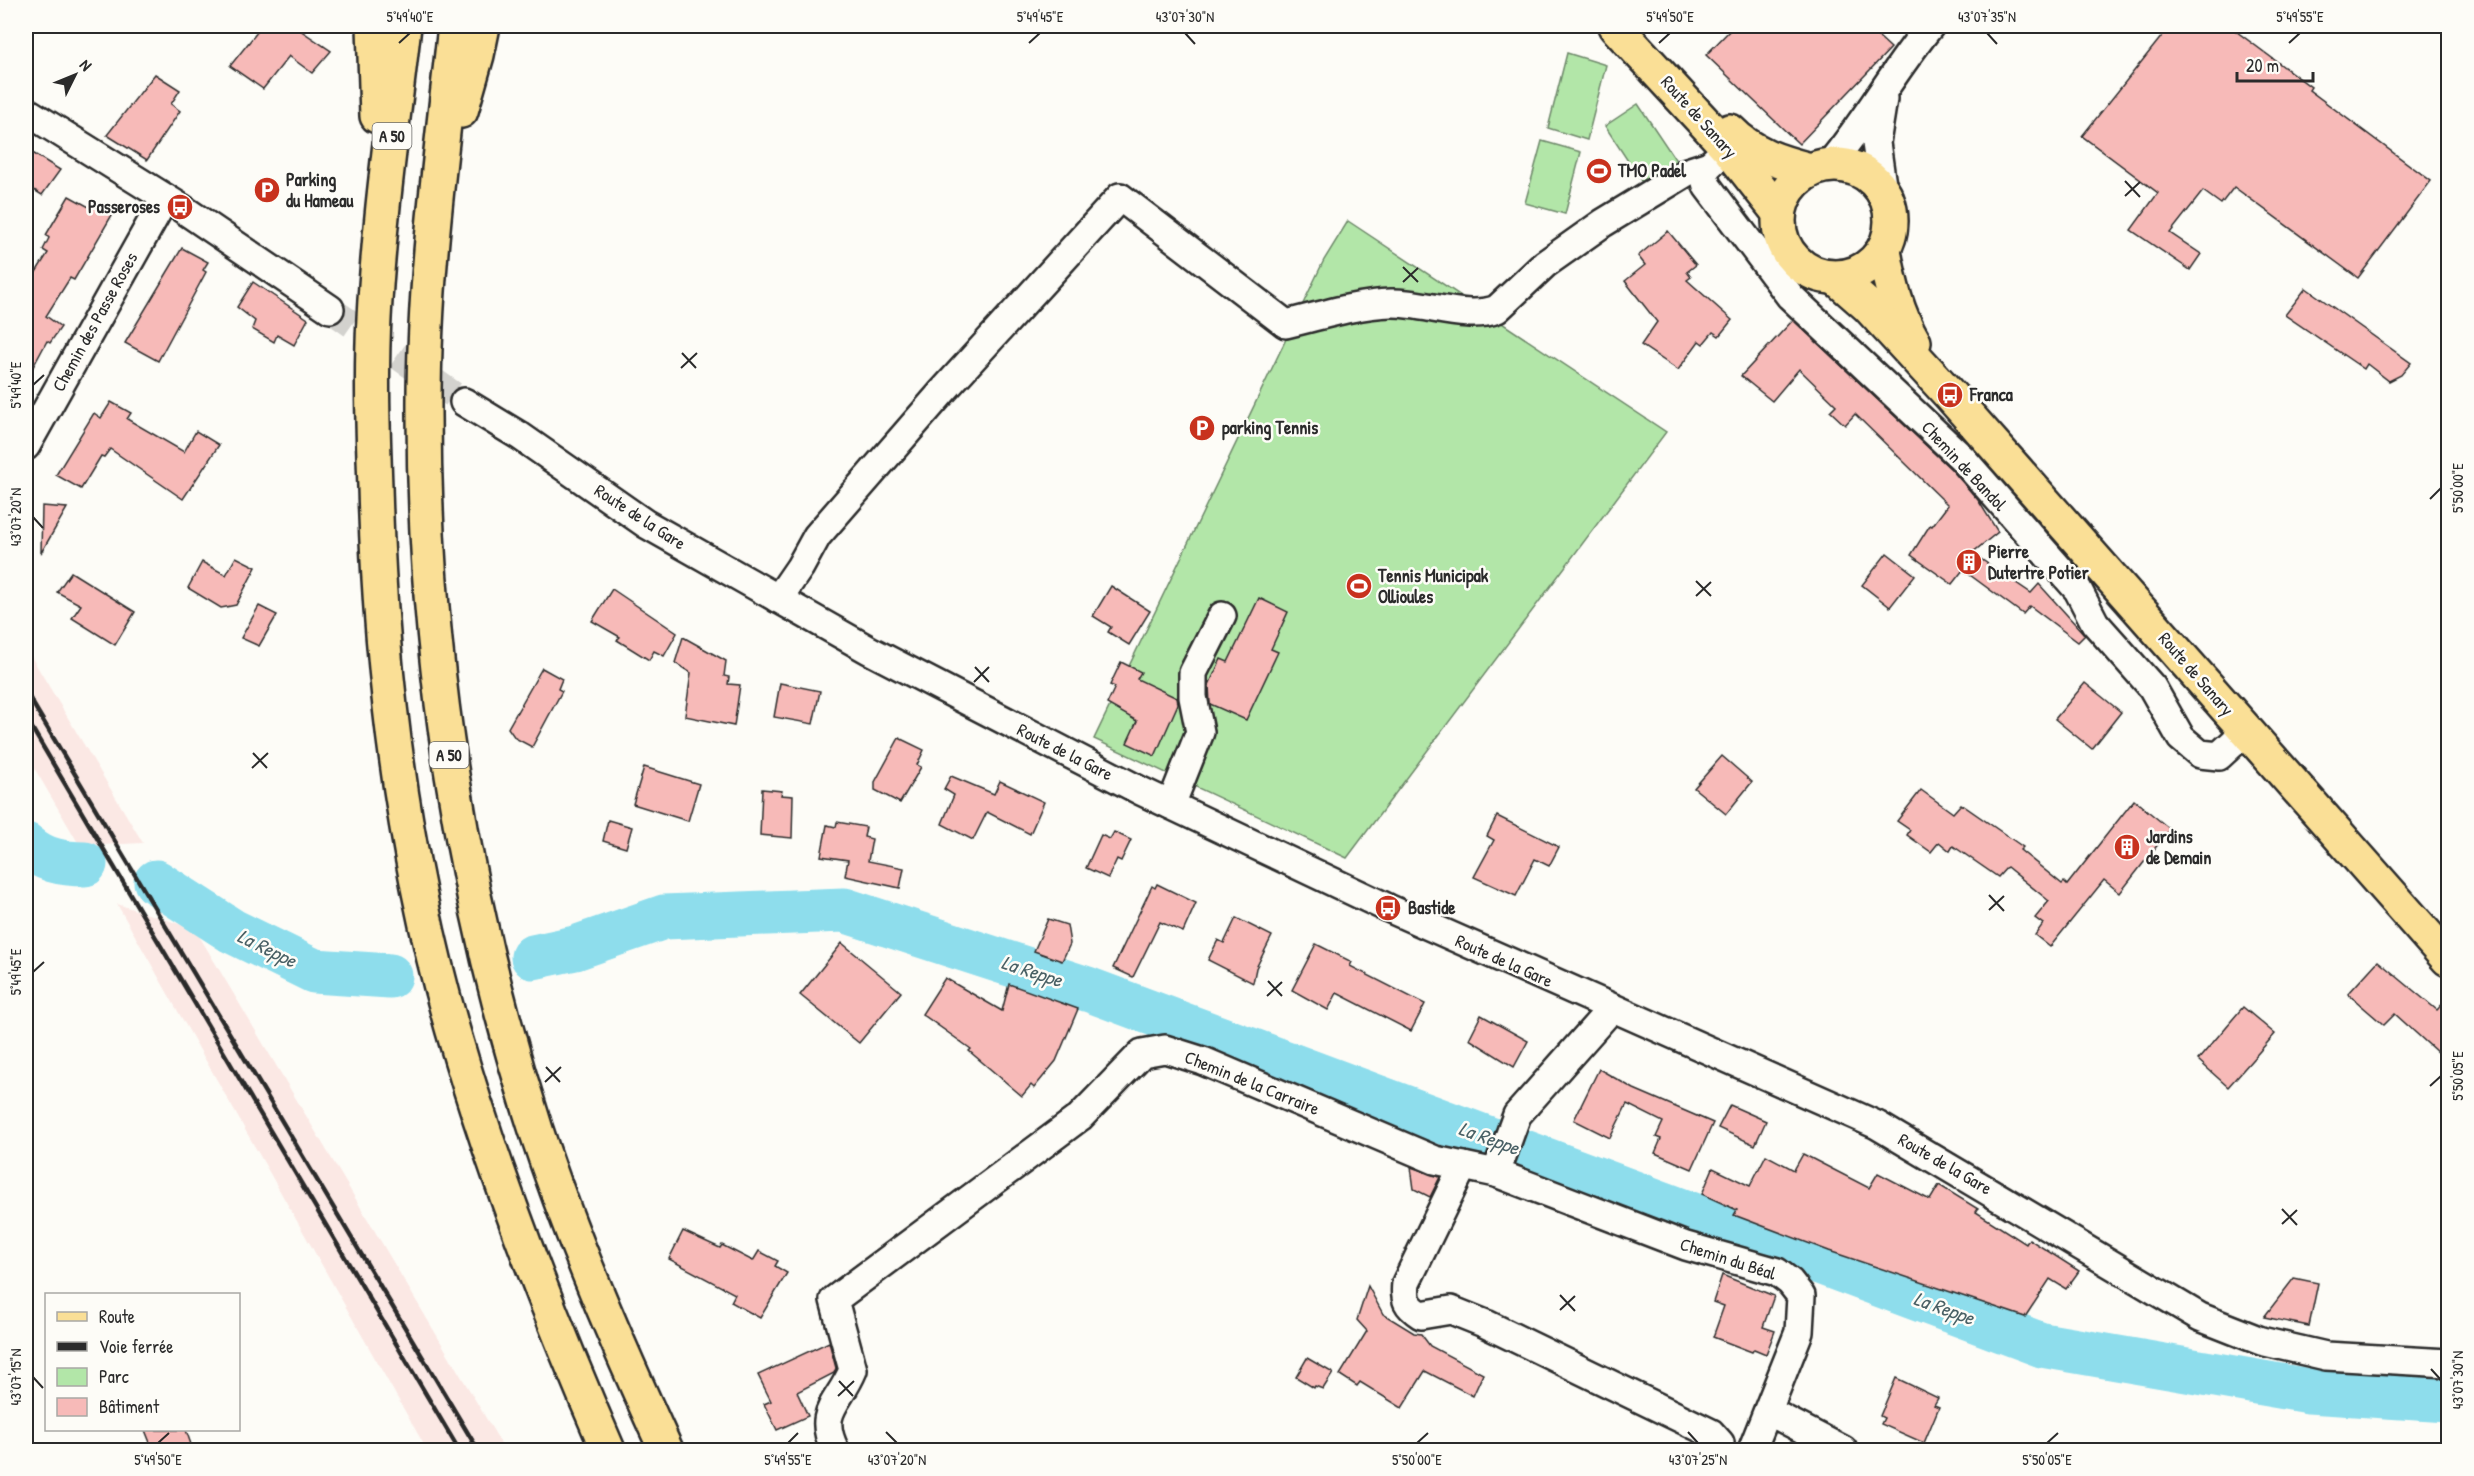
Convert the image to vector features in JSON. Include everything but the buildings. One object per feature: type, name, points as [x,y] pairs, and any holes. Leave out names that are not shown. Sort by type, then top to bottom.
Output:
[{"type":"main road","points":[[374,26],[380,246]]},
{"type":"main road","name":"A 50","points":[[404,26],[380,246],[374,342],[378,572],[390,713],[423,906],[452,1027],[482,1129],[566,1354],[609,1450]]},
{"type":"main road","name":"A 50","points":[[455,26],[428,296],[424,412],[427,532],[438,671],[455,793],[505,1025],[537,1132],[573,1235],[666,1450]]},
{"type":"main road","points":[[438,181],[466,93],[483,26]]},
{"type":"main road","name":"Route de Sanary","points":[[1615,26],[1717,157],[1779,213],[1780,233],[1787,251],[1800,266],[1817,275],[1836,278],[1868,306],[2448,959]]},
{"type":"main road","name":"Route de Sanary","points":[[1634,26],[1737,138],[1772,160],[1820,167],[1844,165],[1860,170],[1876,181],[1892,214],[1891,233],[1884,251],[1891,288],[1899,313],[1912,340],[1943,388]]},
{"type":"main road","points":[[1779,213],[1785,195],[1796,179],[1820,167]]},
{"type":"main road","points":[[1836,278],[1855,274],[1872,265],[1884,251]]},
{"type":"street","points":[[1820,167],[1885,91],[1902,60],[1930,26]]},
{"type":"street","points":[[1883,192],[1876,143],[1885,91]]},
{"type":"street","points":[[26,111],[88,141],[165,198],[330,309]]},
{"type":"street","name":"Chemin de Bandol","points":[[1717,157],[1703,171],[1707,186],[1790,296],[1962,458],[2078,590],[2095,623],[2152,687],[2181,738],[2200,754],[2219,756],[2246,731]]},
{"type":"street","points":[[778,599],[800,567],[817,536],[943,392],[1120,197],[1286,324],[1388,303],[1415,303],[1472,314],[1487,314],[1497,309],[1545,264],[1603,223],[1717,157]]},
{"type":"street","name":"Chemin des Passe Roses","points":[[26,446],[165,198]]},
{"type":"street","points":[[1881,382],[1909,354]]},
{"type":"street","name":"Route de la Gare","points":[[464,402],[520,436],[646,524],[869,650],[1171,806],[1388,908],[1877,1125],[2200,1317],[2262,1341],[2326,1356],[2448,1363]]},
{"type":"street","points":[[1171,806],[1200,732],[1193,697],[1193,673],[1222,616]]},
{"type":"street","points":[[1496,1173],[1517,1115],[1612,1008]]},
{"type":"street","name":"Chemin de la Carraire","points":[[835,1450],[826,1429],[827,1416],[853,1370],[834,1300],[1080,1117],[1142,1053],[1157,1049],[1203,1061],[1435,1160],[1496,1173]]},
{"type":"street","points":[[1463,1166],[1406,1283],[1405,1296],[1408,1307],[1421,1315],[1451,1310],[1486,1324],[1711,1433],[1720,1443],[1720,1450]]},
{"type":"street","name":"Chemin du Béal","points":[[1496,1173],[1686,1246],[1777,1272],[1790,1282],[1801,1296],[1799,1332],[1752,1450]]},
{"type":"street","points":[[1767,1412],[1843,1450]]},
{"type":"shaded area","points":[[26,648],[143,843],[80,846],[26,754]]},
{"type":"shaded area","points":[[117,904],[195,929],[505,1450],[427,1450]]},
{"type":"green space","points":[[1567,53],[1606,65],[1587,140],[1548,128]]},
{"type":"green space","points":[[1638,104],[1679,165],[1645,187],[1605,126]]},
{"type":"green space","points":[[1542,141],[1581,152],[1565,214],[1525,203]]},
{"type":"green space","name":"Tennis Municipak Ollioules","points":[[1348,221],[1666,432],[1347,858],[1094,739],[1324,260]]},
{"type":"waterway","name":"La Reppe","points":[[26,845],[53,860],[85,864]]},
{"type":"waterway","name":"La Reppe","points":[[156,882],[232,931],[314,971],[390,976]]},
{"type":"waterway","name":"La Reppe","points":[[533,957],[575,948],[664,917],[844,910],[1090,990],[2042,1345],[2309,1391],[2448,1400]]},
{"type":"tunnel","points":[[330,309],[464,402]]},
{"type":"railway","points":[[26,692],[478,1450]]},
{"type":"railway","points":[[26,718],[459,1450]]},
{"type":"place","name":"TMO Padel","points":[[1599,171]]},
{"type":"place","name":"Parking du Hameau","points":[[267,190]]},
{"type":"place","name":"Passeroses","points":[[180,207]]},
{"type":"place","name":"Franca","points":[[1950,395]]},
{"type":"place","name":"parking Tennis","points":[[1202,428]]},
{"type":"place","name":"Pierre Dutertre Potier","points":[[1969,562]]},
{"type":"place","name":"Tennis Municipak Ollioules","points":[[1359,586]]},
{"type":"place","name":"Jardins de Demain","points":[[2127,847]]},
{"type":"place","name":"Bastide","points":[[1388,908]]}]
